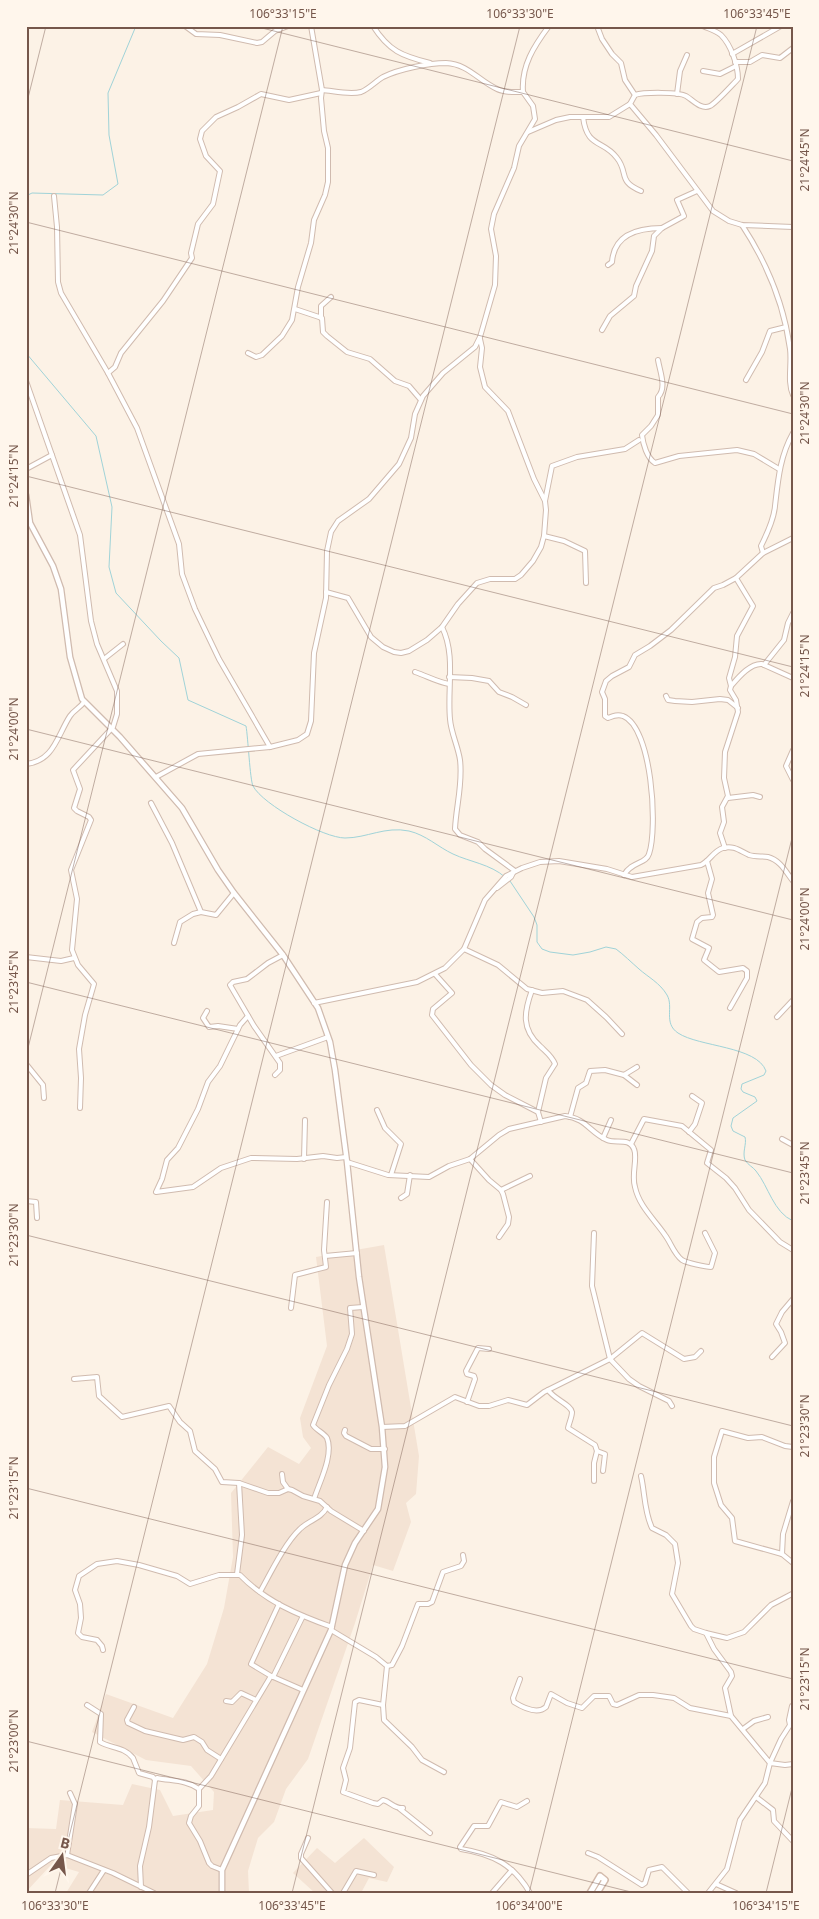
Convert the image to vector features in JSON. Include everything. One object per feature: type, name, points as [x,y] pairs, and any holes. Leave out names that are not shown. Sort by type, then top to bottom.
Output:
[{"type":"main road","points":[[590,1893],[602,1878],[597,1893]]},
{"type":"street","points":[[185,26],[196,34],[220,35],[257,44],[275,31],[288,26]]},
{"type":"street","points":[[248,353],[254,357],[259,356],[282,336],[290,326],[298,287],[311,243],[314,220],[325,195],[329,176],[322,92],[311,26]]},
{"type":"street","points":[[373,26],[389,47],[405,55],[432,64],[458,65],[469,70],[497,89],[509,92],[523,92]]},
{"type":"street","points":[[156,777],[198,754],[261,749],[298,740],[307,734],[311,722],[314,653],[326,592],[328,551],[332,529],[338,522],[369,499],[399,464],[411,438],[421,400],[438,378],[475,347],[480,337],[495,285],[496,256],[491,229],[492,220],[498,201],[514,168],[519,146],[535,119],[535,110],[523,92],[528,59],[549,26]]},
{"type":"street","points":[[597,26],[600,36],[612,54],[621,62],[625,80],[635,95]]},
{"type":"street","points":[[528,132],[556,120],[608,117],[630,104],[635,95],[646,92],[684,95],[704,107],[710,106],[738,79],[736,64],[721,35],[703,26]]},
{"type":"street","points":[[732,54],[781,26]]},
{"type":"street","points":[[704,71],[720,74],[736,64],[750,62],[762,55],[780,58],[793,48]]},
{"type":"street","points":[[677,94],[680,71],[687,55]]},
{"type":"street","points":[[108,373],[115,367],[119,355],[164,301],[192,258],[192,249],[198,224],[215,200],[220,171],[204,153],[200,139],[202,131],[216,117],[238,107],[258,94],[289,100],[322,92],[349,93],[362,91],[385,76],[432,64]]},
{"type":"street","points":[[630,104],[656,135],[713,212],[742,225],[793,227]]},
{"type":"street","points":[[583,117],[586,130],[591,139],[616,156],[627,183],[642,191]]},
{"type":"street","points":[[602,330],[610,316],[634,296],[636,286],[652,250],[653,239],[662,228],[684,216],[677,200],[697,191]]},
{"type":"street","points":[[54,196],[57,227],[58,282],[61,293],[133,420],[179,544],[182,574],[195,609],[219,659],[270,747]]},
{"type":"street","points":[[742,225],[773,280],[786,327],[792,360],[790,386],[793,395]]},
{"type":"street","points":[[608,265],[612,262],[612,254],[620,240],[645,229],[662,228]]},
{"type":"street","points":[[331,297],[321,306],[321,318],[326,335],[347,352],[370,359],[395,381],[408,386],[421,400]]},
{"type":"street","points":[[295,309],[321,318]]},
{"type":"street","points":[[746,380],[766,343],[770,331],[786,327]]},
{"type":"street","points":[[480,337],[482,348],[480,367],[485,387],[508,411],[534,479],[545,501]]},
{"type":"street","points":[[658,360],[663,387],[658,398],[659,409],[656,418],[642,435],[652,462],[655,463],[679,456],[737,450],[754,454],[779,469]]},
{"type":"street","points":[[26,381],[80,535],[90,620],[118,691],[117,714],[112,729],[73,770],[80,789],[74,808],[91,820],[70,873],[77,898],[72,950],[74,958],[94,984],[85,1015],[79,1049],[81,1078],[80,1108]]},
{"type":"street","points":[[763,553],[761,546],[768,534],[776,506],[779,469],[793,433]]},
{"type":"street","points":[[326,592],[347,596],[371,637],[383,647],[394,652],[405,652],[413,649],[442,627],[458,604],[477,583],[490,579],[512,579],[521,575],[536,556],[544,536],[545,501],[552,466],[584,455],[625,449],[639,440]]},
{"type":"street","points":[[26,469],[52,455]]},
{"type":"street","points":[[26,495],[30,523],[53,566],[61,589],[73,670],[84,702],[112,729],[182,808],[234,893],[283,956],[321,1016],[328,1037],[335,1070],[363,1307],[385,1449],[385,1467],[378,1509],[353,1547],[345,1565],[331,1629],[222,1870],[222,1893]]},
{"type":"street","points":[[544,536],[564,541],[584,551],[586,583]]},
{"type":"street","points":[[624,875],[629,867],[645,860],[649,854],[654,827],[652,792],[642,741],[638,731],[624,717],[618,715],[608,718],[605,716],[605,700],[602,692],[604,685],[608,678],[629,667],[635,655],[671,630],[714,588],[723,586],[736,578],[763,553],[793,538]]},
{"type":"street","points":[[725,848],[720,833],[724,822],[722,807],[728,798],[724,778],[725,752],[738,712],[736,700],[730,690],[729,678],[735,656],[737,636],[753,606],[736,578]]},
{"type":"street","points":[[764,665],[784,640],[788,623],[793,613]]},
{"type":"street","points":[[442,627],[450,655],[450,719],[460,758],[460,798],[455,829],[460,835],[478,842],[484,850],[514,872]]},
{"type":"street","points":[[104,659],[123,644]]},
{"type":"street","points":[[731,686],[751,666],[759,664],[793,678]]},
{"type":"street","points":[[415,672],[430,677],[437,682],[449,684]]},
{"type":"street","points":[[449,677],[469,677],[488,681],[499,692],[512,696],[526,705]]},
{"type":"street","points":[[666,696],[668,700],[675,702],[726,700],[738,708]]},
{"type":"street","points":[[26,764],[40,760],[52,751],[69,717],[84,702]]},
{"type":"street","points":[[793,750],[786,766],[793,780]]},
{"type":"street","points":[[728,798],[751,795],[760,797]]},
{"type":"street","points":[[151,803],[172,843],[201,912]]},
{"type":"street","points":[[314,1003],[407,984],[435,974],[445,968],[464,950],[483,903],[514,872],[540,862],[559,861],[600,868],[632,877],[668,869],[683,869],[701,865],[708,861],[713,854],[725,848],[738,849],[752,856],[774,859],[793,881]]},
{"type":"street","points":[[708,861],[712,879],[708,893],[713,915],[712,917],[702,918],[697,922],[692,939],[709,948],[705,962],[719,972],[743,968],[748,971],[730,1008]]},
{"type":"street","points":[[174,943],[180,922],[193,914],[201,912],[216,915],[234,893]]},
{"type":"street","points":[[464,950],[498,965],[523,986],[532,990],[542,992],[563,991],[586,1000],[622,1034]]},
{"type":"street","points":[[276,1075],[281,1066],[248,1016],[231,984],[247,979],[268,963],[283,956]]},
{"type":"street","points":[[26,957],[60,961],[74,958]]},
{"type":"street","points":[[435,974],[452,992],[433,1009],[432,1015],[471,1065],[491,1085],[504,1095],[538,1112]]},
{"type":"street","points":[[532,990],[525,1007],[528,1033],[550,1055],[555,1064],[546,1078],[538,1112],[541,1122]]},
{"type":"street","points":[[778,1017],[793,1000]]},
{"type":"street","points":[[207,1011],[203,1018],[209,1027],[218,1026],[238,1029]]},
{"type":"street","points":[[248,1016],[238,1029],[220,1066],[208,1082],[198,1109],[178,1148],[167,1160],[156,1192],[192,1187],[221,1168],[244,1160],[322,1156],[346,1160],[382,1174],[429,1177],[449,1166],[470,1159],[502,1132],[515,1127],[570,1117],[584,1122],[609,1141],[619,1140],[631,1144],[635,1150],[633,1174],[636,1192],[646,1210],[677,1254],[689,1263],[711,1267],[715,1253],[705,1232]]},
{"type":"street","points":[[276,1056],[328,1037]]},
{"type":"street","points":[[26,1064],[43,1085],[44,1098]]},
{"type":"street","points":[[624,1076],[637,1067]]},
{"type":"street","points":[[570,1117],[578,1088],[586,1083],[590,1071],[605,1070],[624,1076],[637,1085]]},
{"type":"street","points":[[689,1132],[695,1124],[702,1103],[692,1096]]},
{"type":"street","points":[[377,1110],[385,1128],[401,1144],[391,1175]]},
{"type":"street","points":[[631,1144],[644,1119],[682,1126],[711,1150],[707,1164],[735,1188],[749,1210],[780,1242],[793,1250]]},
{"type":"street","points":[[304,1158],[305,1120]]},
{"type":"street","points":[[603,1138],[611,1120]]},
{"type":"street","points":[[782,1139],[793,1145]]},
{"type":"street","points":[[470,1159],[501,1190],[509,1214],[508,1224],[499,1237]]},
{"type":"street","points":[[401,1198],[407,1194],[410,1175]]},
{"type":"street","points":[[501,1190],[530,1176]]},
{"type":"street","points":[[26,1201],[36,1202],[37,1218]]},
{"type":"street","points":[[292,1308],[295,1276],[326,1268],[327,1202]]},
{"type":"street","points":[[594,1233],[592,1286],[610,1359],[639,1386],[669,1401],[672,1406]]},
{"type":"street","points":[[325,1256],[357,1253]]},
{"type":"street","points":[[772,1357],[784,1343],[781,1332],[776,1324],[793,1299]]},
{"type":"street","points":[[314,1499],[325,1470],[328,1452],[326,1438],[313,1425],[352,1334],[350,1308],[363,1307]]},
{"type":"street","points":[[382,1427],[405,1426],[454,1397],[483,1407],[508,1400],[528,1405],[548,1390],[610,1359],[642,1333],[684,1359],[695,1357],[701,1351]]},
{"type":"street","points":[[467,1402],[475,1379],[474,1376],[467,1374],[466,1371],[478,1348],[489,1349]]},
{"type":"street","points":[[74,1379],[97,1376],[99,1396],[122,1417],[169,1406],[190,1432],[195,1451],[214,1468],[221,1481],[239,1483],[268,1493],[279,1493],[288,1489]]},
{"type":"street","points":[[548,1390],[555,1399],[570,1408],[572,1413],[568,1428],[595,1445],[597,1451],[594,1463],[594,1481]]},
{"type":"street","points":[[345,1430],[344,1434],[346,1436],[371,1449],[385,1449]]},
{"type":"street","points":[[793,1447],[785,1446],[762,1437],[748,1438],[722,1431],[714,1457],[714,1483],[721,1505],[732,1518],[734,1540],[752,1547],[782,1554],[793,1563]]},
{"type":"street","points":[[597,1451],[605,1454],[603,1471]]},
{"type":"street","points":[[282,1474],[283,1482],[288,1489],[320,1501],[364,1531]]},
{"type":"street","points":[[642,1476],[646,1512],[652,1528],[663,1532],[673,1540],[678,1554],[678,1571],[672,1594],[693,1628],[727,1638],[742,1633],[770,1605],[792,1593]]},
{"type":"street","points":[[237,1574],[242,1535],[239,1483]]},
{"type":"street","points":[[782,1554],[782,1541],[793,1501]]},
{"type":"street","points":[[260,1592],[293,1537],[301,1528],[315,1520],[327,1507]]},
{"type":"street","points":[[387,1666],[392,1665],[418,1604],[432,1602],[443,1572],[459,1568],[464,1561],[463,1555]]},
{"type":"street","points":[[103,1650],[97,1640],[82,1637],[78,1633],[81,1618],[80,1604],[75,1590],[80,1576],[87,1570],[106,1562],[117,1561],[177,1576],[190,1584],[209,1577],[237,1574],[279,1604],[331,1629],[376,1656],[387,1666],[388,1671],[383,1705],[384,1720],[412,1747],[422,1760],[444,1772]]},
{"type":"street","points":[[279,1604],[251,1663],[254,1667],[272,1677],[303,1690]]},
{"type":"street","points":[[222,1870],[209,1863],[200,1841],[189,1823],[191,1816],[199,1806],[199,1790],[211,1776],[256,1700],[272,1677],[302,1616]]},
{"type":"street","points":[[706,1633],[714,1649],[731,1672],[732,1676],[725,1688],[732,1716],[770,1764],[785,1766],[793,1764]]},
{"type":"street","points":[[520,1679],[513,1698],[514,1702],[525,1708],[538,1711],[546,1707],[551,1694],[566,1703],[584,1708],[593,1696],[609,1696],[613,1704],[617,1705],[638,1694],[645,1694],[670,1697],[690,1708],[732,1716]]},
{"type":"street","points":[[226,1702],[232,1702],[241,1693],[256,1700]]},
{"type":"street","points":[[383,1705],[359,1700],[355,1702],[350,1748],[343,1768],[346,1780],[344,1792],[376,1804],[386,1801],[397,1809],[401,1808],[430,1833]]},
{"type":"street","points":[[86,1705],[101,1714],[100,1742],[126,1752],[132,1758],[139,1773],[153,1777],[154,1780]]},
{"type":"street","points":[[134,1706],[127,1720],[128,1723],[145,1731],[183,1740],[194,1736],[202,1742],[207,1750],[221,1759]]},
{"type":"street","points":[[708,1893],[728,1866],[740,1820],[765,1783],[770,1764],[781,1739],[790,1725],[789,1720],[792,1706]]},
{"type":"street","points":[[743,1729],[754,1721],[768,1717]]},
{"type":"street","points":[[154,1780],[157,1778],[184,1781],[192,1784],[199,1790]]},
{"type":"street","points":[[141,1887],[140,1866],[149,1827],[154,1780]]},
{"type":"street","points":[[67,1855],[75,1804],[74,1797],[70,1793]]},
{"type":"street","points":[[756,1797],[773,1810],[774,1821],[793,1841]]},
{"type":"street","points":[[527,1801],[517,1807],[501,1802],[488,1826],[474,1826],[460,1846],[462,1849],[490,1856],[512,1870],[520,1877],[530,1893]]},
{"type":"street","points":[[308,1838],[301,1858],[332,1893]]},
{"type":"street","points":[[588,1853],[608,1863],[642,1885],[645,1883],[648,1871],[662,1867],[688,1893]]},
{"type":"street","points":[[26,1875],[51,1858],[67,1855],[154,1893]]},
{"type":"street","points":[[89,1893],[104,1870]]},
{"type":"street","points":[[492,1893],[512,1870]]},
{"type":"street","points":[[343,1893],[356,1871],[374,1875]]},
{"type":"street","points":[[716,1884],[736,1893]]},
{"type":"shaded area","points":[[384,1245],[419,1456],[416,1494],[406,1503],[411,1522],[393,1571],[373,1565],[308,1759],[286,1789],[274,1822],[258,1838],[248,1871],[249,1893],[66,1893],[79,1872],[50,1866],[26,1892],[26,1828],[56,1829],[60,1800],[123,1805],[132,1784],[160,1790],[173,1816],[213,1810],[214,1792],[191,1766],[146,1760],[92,1732],[106,1694],[173,1718],[207,1664],[224,1608],[233,1557],[231,1493],[268,1447],[299,1464],[311,1448],[303,1437],[300,1418],[327,1346],[316,1257]]},
{"type":"shaded area","points":[[364,1838],[394,1867],[387,1882],[369,1878],[361,1893],[315,1893],[293,1873],[317,1848],[335,1863]]},
{"type":"waterway","points":[[26,196],[32,193],[103,195],[118,184],[109,135],[108,93],[136,26]]},
{"type":"waterway","points":[[26,353],[96,436],[112,507],[109,567],[116,593],[179,658],[188,700],[246,726],[252,782],[259,794],[281,811],[323,833],[345,838],[392,830],[409,831],[421,835],[453,854],[493,869],[505,877]]},
{"type":"waterway","points":[[510,881],[534,917],[537,925],[537,942],[542,949],[573,955],[606,947],[616,949],[667,995],[670,1005],[671,1025],[678,1033],[687,1038],[751,1056],[760,1063],[766,1071],[764,1075],[742,1084],[741,1089],[743,1092],[755,1097],[757,1101],[733,1118],[731,1126],[733,1131],[745,1137],[745,1160],[761,1177],[781,1212],[793,1221]]}]
